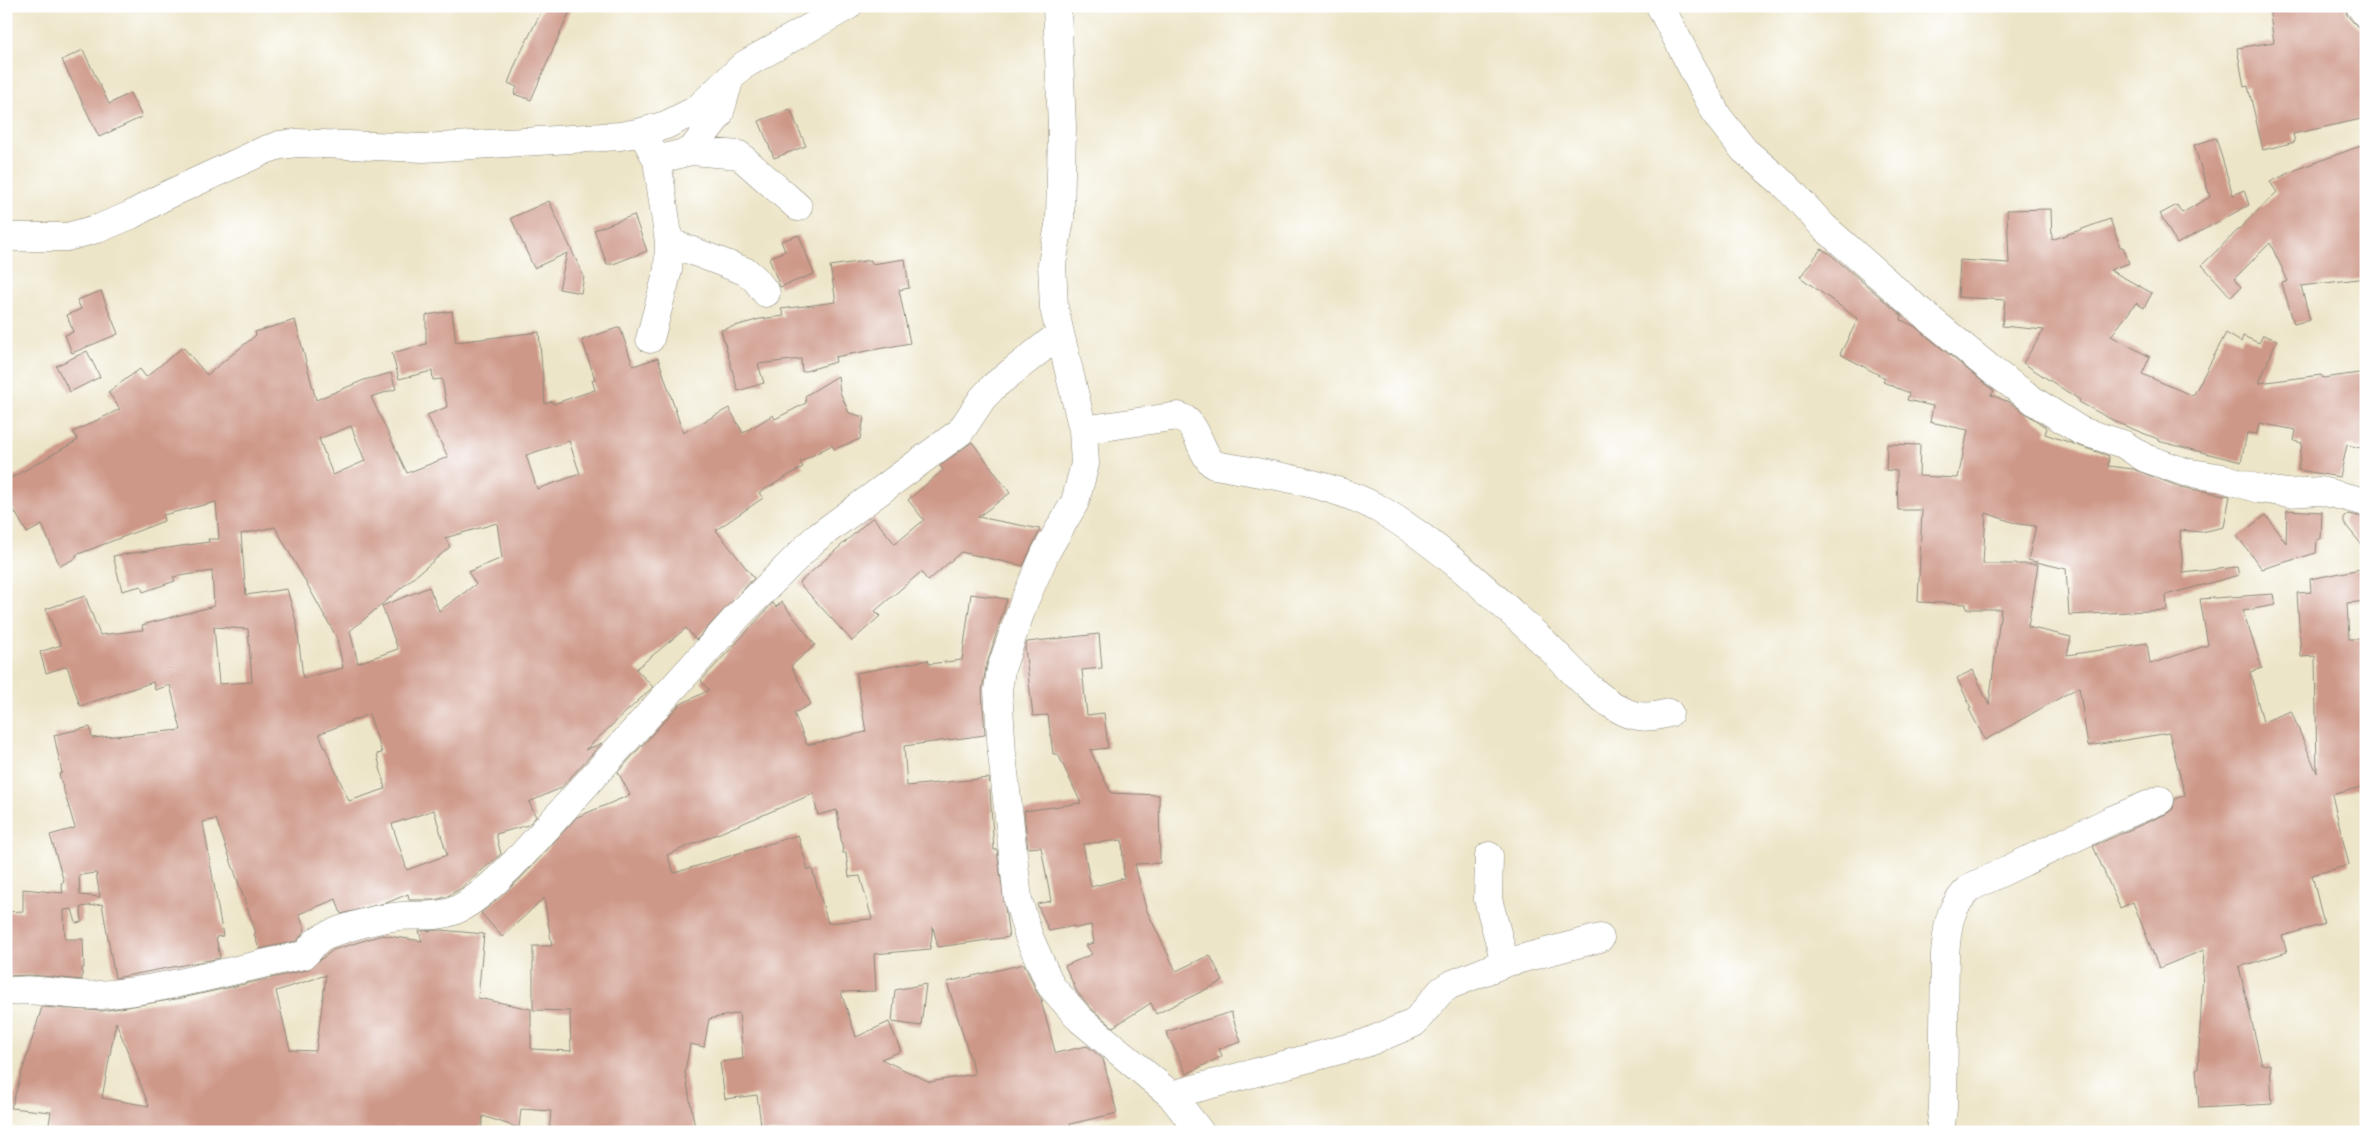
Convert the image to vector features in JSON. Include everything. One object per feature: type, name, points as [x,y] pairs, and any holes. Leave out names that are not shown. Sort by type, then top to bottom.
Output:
[{"type":"street","points":[[6,237],[67,238],[100,228],[265,150],[280,145],[297,143],[424,148],[620,136],[642,132],[682,119],[696,110],[757,56],[805,32],[848,6]]},
{"type":"street","points":[[1058,6],[1062,136],[1060,220],[1052,264],[1054,308],[1083,430],[1085,464],[1076,502],[1046,552],[1024,602],[1001,669],[999,683],[1002,754],[1018,900],[1028,937],[1051,986],[1080,1020],[1171,1095],[1200,1132]]},
{"type":"street","points":[[1660,6],[1718,117],[1744,150],[1786,187],[1824,227],[1914,306],[1993,371],[2037,403],[2081,431],[2122,444],[2145,458],[2184,472],[2223,478],[2259,489],[2288,493],[2320,490],[2366,502]]},
{"type":"street","points":[[2360,6],[2366,14]]},
{"type":"street","points":[[691,151],[719,115],[730,79]]},
{"type":"street","points":[[719,115],[739,156],[798,207]]},
{"type":"street","points":[[642,132],[657,160],[669,242],[668,270],[650,339]]},
{"type":"street","points":[[657,160],[691,151],[739,156]]},
{"type":"street","points":[[669,242],[747,272],[766,293]]},
{"type":"street","points":[[6,992],[44,990],[75,996],[101,995],[177,984],[304,955],[312,944],[330,934],[379,920],[393,917],[434,917],[460,908],[488,888],[524,853],[738,616],[815,538],[960,432],[982,399],[994,386],[1060,334]]},
{"type":"street","points":[[1083,430],[1178,416],[1192,424],[1206,458],[1214,465],[1325,487],[1380,510],[1429,544],[1488,592],[1583,680],[1614,706],[1638,717],[1669,713]]},
{"type":"street","points":[[1940,1132],[1943,1108],[1945,954],[1947,930],[1955,903],[1971,887],[2112,820],[2160,800]]},
{"type":"street","points":[[1489,856],[1488,899],[1505,963]]},
{"type":"street","points":[[1171,1095],[1366,1043],[1404,1029],[1420,1018],[1445,987],[1505,963],[1600,938]]},
{"type":"building","points":[[544,6],[572,6],[531,100],[514,94],[517,87],[508,83],[518,58]]},
{"type":"building","points":[[2278,6],[2345,6],[2347,15],[2354,23],[2359,28],[2366,29],[2366,118],[2293,134],[2295,142],[2263,150],[2248,86],[2244,87],[2237,48],[2274,42],[2269,8]]},
{"type":"building","points":[[83,50],[109,104],[130,93],[142,117],[99,137],[62,60]]},
{"type":"building","points":[[790,109],[806,146],[774,158],[759,121]]},
{"type":"building","points":[[2216,138],[2233,195],[2244,190],[2249,205],[2177,244],[2160,214],[2177,205],[2182,213],[2210,197],[2194,145]]},
{"type":"building","points":[[2366,144],[2366,278],[2301,286],[2310,320],[2294,324],[2282,283],[2288,281],[2270,243],[2234,279],[2241,287],[2231,297],[2202,265],[2277,192],[2270,182],[2300,168]]},
{"type":"building","points":[[549,201],[584,277],[581,293],[559,289],[567,253],[534,268],[511,218]]},
{"type":"building","points":[[2051,209],[2052,240],[2110,219],[2120,247],[2123,247],[2129,263],[2110,270],[2152,293],[2144,308],[2136,303],[2111,336],[2150,357],[2142,374],[2193,396],[2226,333],[2241,342],[2243,336],[2259,343],[2263,335],[2277,340],[2259,383],[2321,375],[2323,378],[2366,372],[2366,449],[2347,445],[2340,477],[2298,470],[2302,443],[2294,441],[2296,430],[2259,423],[2257,434],[2247,433],[2241,462],[2158,441],[2158,439],[2120,424],[2079,402],[2080,400],[2023,363],[2044,330],[2002,326],[2005,300],[1958,297],[1960,260],[2009,263],[2007,210]]},
{"type":"building","points":[[634,215],[647,251],[613,264],[607,264],[594,230]]},
{"type":"building","points":[[799,235],[814,274],[780,287],[769,258],[785,251],[781,241]]},
{"type":"building","points":[[1821,249],[1829,253],[1902,316],[1901,320],[1914,326],[1994,391],[1991,395],[2009,402],[2047,428],[2045,434],[2109,456],[2108,466],[2133,469],[2180,487],[2230,496],[2224,527],[2201,532],[2180,530],[2183,573],[2237,567],[2239,575],[2166,595],[2167,610],[2069,615],[2066,569],[2028,560],[2036,526],[2018,524],[1986,513],[1983,564],[2038,564],[2028,627],[2071,637],[2067,655],[2147,643],[2150,664],[2208,645],[2200,599],[2273,594],[2275,605],[2243,611],[2262,668],[2250,672],[2263,722],[2291,711],[2317,773],[2315,656],[2301,657],[2297,593],[2311,592],[2310,579],[2366,568],[2366,601],[2347,603],[2349,639],[2366,639],[2366,786],[2332,795],[2349,865],[2312,875],[2324,924],[2282,936],[2287,952],[2239,967],[2262,1065],[2270,1064],[2272,1104],[2199,1108],[2196,1069],[2198,1068],[2204,950],[2159,968],[2133,902],[2120,908],[2093,846],[2166,814],[2173,809],[2175,799],[2185,795],[2169,733],[2088,746],[2079,687],[1985,740],[1969,709],[1971,708],[1957,678],[1973,670],[1989,705],[2001,609],[1966,609],[1966,604],[1918,602],[1922,510],[1898,510],[1897,471],[1886,470],[1887,444],[1920,445],[1919,476],[1958,478],[1968,430],[1930,422],[1933,406],[1907,400],[1909,393],[1883,382],[1885,378],[1840,354],[1858,319],[1800,277]]},
{"type":"building","points":[[905,259],[909,288],[899,290],[910,343],[835,357],[836,362],[802,372],[801,359],[758,364],[764,383],[738,391],[721,330],[760,319],[784,316],[781,309],[836,302],[830,266],[871,260],[872,264]]},
{"type":"building","points":[[101,291],[118,334],[72,353],[65,335],[73,332],[67,315],[81,309],[77,300]]},
{"type":"building","points":[[452,311],[456,342],[539,332],[545,404],[552,401],[553,404],[595,390],[592,380],[595,379],[582,340],[620,327],[633,366],[658,358],[683,433],[729,408],[743,433],[773,415],[775,419],[806,403],[805,396],[838,376],[840,392],[849,413],[864,417],[860,439],[834,449],[832,445],[800,462],[803,467],[759,493],[763,498],[716,530],[754,578],[696,640],[686,628],[636,669],[653,687],[585,750],[602,743],[561,788],[529,802],[536,817],[528,825],[496,834],[501,854],[460,889],[446,897],[434,900],[409,900],[408,894],[389,902],[341,914],[336,899],[299,914],[305,930],[297,941],[259,949],[254,934],[256,933],[216,819],[203,822],[223,936],[216,937],[220,958],[115,978],[102,904],[81,907],[82,922],[76,923],[72,909],[64,910],[65,939],[83,939],[84,968],[82,968],[82,980],[31,975],[6,976],[6,912],[23,911],[23,889],[63,893],[61,883],[64,882],[50,835],[75,828],[59,774],[62,773],[54,735],[90,727],[92,738],[181,730],[170,685],[155,690],[153,682],[80,706],[67,666],[46,673],[40,652],[61,645],[46,609],[85,596],[100,635],[143,630],[142,625],[214,606],[212,571],[173,577],[175,581],[143,592],[141,586],[122,591],[113,556],[209,542],[208,539],[219,539],[216,502],[163,515],[164,521],[76,555],[76,558],[60,566],[42,525],[27,533],[6,496],[6,481],[78,440],[73,432],[120,409],[108,392],[140,369],[146,377],[183,347],[207,375],[256,335],[255,332],[295,320],[316,400],[364,380],[391,373],[396,389],[371,397],[407,473],[448,457],[427,415],[447,407],[442,379],[433,380],[432,371],[399,379],[392,353],[426,344],[426,315]],"holes":[[[351,426],[365,461],[333,475],[319,439]],[[569,441],[580,474],[537,489],[526,455]],[[497,523],[502,558],[468,572],[476,584],[439,611],[429,587],[382,606],[398,649],[358,663],[350,631],[450,547],[445,538]],[[275,527],[337,638],[343,668],[303,678],[297,625],[287,589],[246,595],[241,534]],[[214,627],[248,629],[252,682],[219,684]],[[369,714],[382,753],[377,754],[385,789],[349,801],[319,734]],[[434,810],[447,855],[407,870],[392,824]],[[96,873],[100,897],[80,895],[79,875]]]},
{"type":"building","points":[[87,351],[100,377],[70,392],[56,366]]},
{"type":"building","points":[[972,442],[1010,493],[978,517],[1040,529],[1023,566],[961,552],[928,581],[921,572],[875,611],[880,616],[852,641],[799,583],[873,517],[895,544],[924,520],[908,500],[943,470],[940,466]]},
{"type":"building","points":[[2287,510],[2322,512],[2321,539],[2317,539],[2316,553],[2262,569],[2237,536],[2266,515],[2286,543]]},
{"type":"building","points":[[2348,514],[2363,517],[2366,520],[2366,550],[2344,523],[2344,517]]},
{"type":"building","points":[[971,594],[1007,599],[986,667],[982,691],[985,735],[904,746],[907,786],[989,778],[994,850],[997,850],[1009,937],[938,947],[933,927],[930,949],[874,954],[876,991],[841,992],[856,1037],[889,1022],[901,1051],[881,1059],[930,1082],[975,1074],[947,982],[1024,964],[1037,993],[1043,1001],[1041,1001],[1056,1053],[1087,1046],[1103,1059],[1117,1113],[1070,1124],[1071,1132],[762,1132],[757,1095],[725,1099],[720,1062],[743,1059],[739,1013],[709,1019],[704,1047],[690,1044],[685,1072],[695,1128],[673,1132],[549,1132],[551,1111],[521,1109],[519,1128],[483,1116],[481,1132],[58,1132],[48,1130],[51,1112],[11,1108],[42,1007],[102,1011],[182,998],[307,970],[333,950],[382,935],[422,941],[419,931],[441,930],[484,934],[478,998],[531,1009],[531,1049],[571,1051],[570,1011],[533,1010],[533,946],[552,946],[544,898],[502,937],[481,913],[520,879],[577,817],[630,795],[618,772],[679,705],[709,690],[701,681],[773,603],[776,607],[782,602],[815,645],[791,666],[811,704],[794,713],[807,745],[866,732],[856,673],[928,660],[929,664],[962,660]],"holes":[[[813,794],[818,815],[837,810],[843,853],[846,853],[849,877],[860,876],[872,919],[828,923],[812,869],[808,870],[798,835],[674,873],[667,855]],[[326,975],[316,1051],[290,1050],[276,991]],[[116,1022],[149,1106],[102,1098]]]},
{"type":"building","points":[[1099,634],[1102,668],[1082,670],[1087,715],[1104,713],[1108,748],[1090,750],[1111,793],[1159,795],[1160,863],[1135,864],[1146,909],[1176,971],[1210,955],[1223,981],[1156,1014],[1151,1003],[1113,1027],[1092,1009],[1077,992],[1065,966],[1092,954],[1086,945],[1094,943],[1091,925],[1049,931],[1037,904],[1051,901],[1041,847],[1028,848],[1024,811],[1081,803],[1058,754],[1053,754],[1048,715],[1033,716],[1025,648],[1027,642]],"holes":[[[1122,840],[1124,878],[1091,887],[1083,844]]]},
{"type":"building","points":[[926,984],[921,1026],[892,1022],[895,990]]},
{"type":"building","points":[[1231,1012],[1241,1042],[1219,1049],[1222,1056],[1187,1074],[1166,1032]]}]
